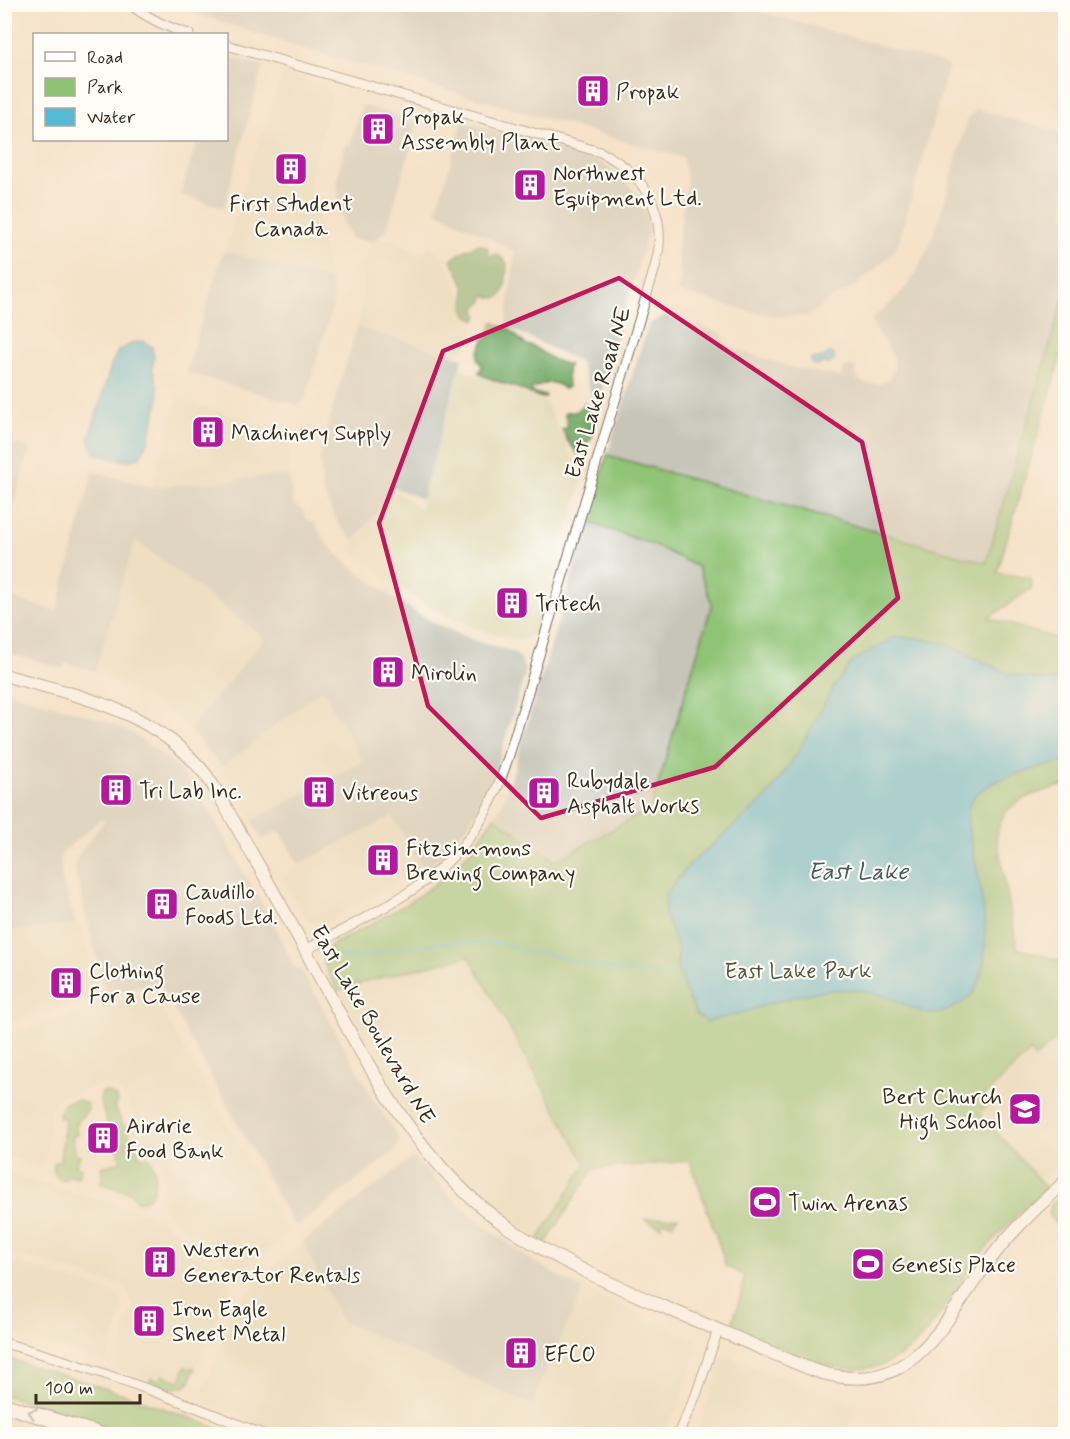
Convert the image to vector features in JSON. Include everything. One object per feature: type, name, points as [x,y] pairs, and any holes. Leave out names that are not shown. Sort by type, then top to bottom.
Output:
[{"type":"highway","points":[[4,1405],[99,1434]]},
{"type":"main road","name":"East Lake Boulevard NE","points":[[4,675],[116,709],[147,724],[180,748],[207,776],[223,802],[380,1085],[417,1140],[476,1200],[508,1227],[567,1263],[595,1277],[824,1374],[852,1378],[868,1377],[892,1370],[921,1352],[995,1252],[1065,1180]]},
{"type":"street","points":[[129,4],[157,22],[185,33]]},
{"type":"street","name":"East Lake Road NE","points":[[228,46],[600,152],[621,164],[642,185],[652,201],[659,231],[659,248],[651,278],[497,789],[481,821],[470,836],[433,875],[407,894],[306,950]]},
{"type":"street","points":[[678,1434],[696,1395],[717,1330]]},
{"type":"street","points":[[4,1343],[132,1383],[188,1403],[262,1434]]},
{"type":"highlighted area","points":[[619,278],[862,442],[898,598],[715,767],[541,818],[428,706],[379,523],[443,351]]},
{"type":"shaded area","points":[[172,5],[738,5],[949,65],[896,248],[856,286],[831,299],[813,313],[805,316],[778,316],[752,312],[678,292],[681,278],[677,253],[687,181],[683,158],[284,43]]},
{"type":"shaded area","points":[[228,56],[263,66],[224,208],[180,195],[197,141],[228,141]]},
{"type":"shaded area","points":[[283,73],[323,84],[330,90],[332,97],[310,180],[331,281],[225,251],[253,159]]},
{"type":"shaded area","points":[[362,105],[418,121],[387,229],[374,242],[351,239],[343,222],[337,181],[345,143],[350,145]]},
{"type":"shaded area","points":[[977,109],[1065,134],[1065,293],[986,563],[607,455],[649,323],[665,316],[722,333],[726,344],[738,350],[795,368],[841,377],[844,367],[855,366],[858,380],[864,383],[879,384],[889,379],[894,369],[894,358],[870,320],[889,305],[908,285],[928,249],[968,118]]},
{"type":"shaded area","points":[[463,122],[602,163],[624,179],[638,196],[647,215],[649,228],[597,405],[580,362],[506,326],[515,251],[436,211]]},
{"type":"shaded area","points":[[381,239],[392,239],[422,254],[430,247],[446,260],[474,327],[474,339],[464,348],[452,355],[357,327],[363,283],[358,266],[369,250]]},
{"type":"shaded area","points":[[225,251],[331,281],[332,308],[305,400],[298,405],[186,372]]},
{"type":"shaded area","points":[[357,327],[463,358],[422,499],[388,485],[394,490],[354,541],[339,525],[327,502],[322,486],[320,460],[324,438]]},
{"type":"shaded area","points":[[461,368],[546,403],[583,479],[539,627],[535,634],[522,640],[483,631],[452,619],[418,600],[348,549],[394,490],[421,509]]},
{"type":"shaded area","points":[[178,398],[282,431],[288,435],[290,441],[289,475],[151,487]]},
{"type":"shaded area","points":[[4,441],[30,448],[5,537]]},
{"type":"shaded area","points":[[93,471],[151,487],[289,475],[294,505],[302,509],[307,520],[313,522],[328,545],[343,560],[418,614],[470,639],[513,652],[521,659],[525,673],[490,786],[468,825],[442,856],[425,871],[392,816],[299,865],[281,833],[276,832],[262,840],[252,821],[362,761],[323,689],[222,767],[189,730],[265,638],[135,540],[95,671],[65,663],[63,669],[5,652],[5,597],[57,611]]},
{"type":"shaded area","points":[[588,522],[654,545],[698,567],[712,604],[651,808],[556,861],[494,817],[509,786]]},
{"type":"shaded area","points":[[135,540],[265,638],[189,730],[169,712],[146,697],[95,671]]},
{"type":"shaded area","points":[[323,689],[362,761],[252,821],[222,767]]},
{"type":"shaded area","points":[[7,691],[103,720],[132,733],[170,760],[183,774],[202,799],[271,917],[293,965],[304,974],[373,1098],[400,1139],[396,1150],[299,1225],[293,1224],[158,981],[107,994],[75,869],[76,858],[104,821],[101,819],[61,855],[62,879],[76,924],[5,931],[4,701]]},
{"type":"shaded area","points":[[392,815],[422,867],[324,924],[307,921],[282,877]]},
{"type":"shaded area","points":[[76,924],[82,929],[101,996],[5,1025],[5,931]]},
{"type":"shaded area","points":[[469,956],[586,1164],[539,1238],[478,1192],[439,1153],[410,1117],[383,1075],[337,991],[367,981]]},
{"type":"shaded area","points":[[138,996],[160,1006],[286,1229],[286,1235],[249,1266],[237,1268],[231,1266],[164,1209],[161,1201],[163,1176],[161,1162],[123,1093],[113,1086],[101,1085],[64,1096],[56,1101],[51,1112],[46,1153],[37,1166],[5,1157],[5,1034]]},
{"type":"shaded area","name":"Bert Church High School","points":[[1065,1031],[1065,1158],[1040,1182],[979,1113],[988,1105],[982,1098],[1030,1052]]},
{"type":"shaded area","points":[[413,1157],[461,1207],[495,1234],[536,1263],[583,1289],[531,1404],[341,1321],[303,1242]]},
{"type":"shaded area","points":[[4,1172],[146,1213],[164,1222],[225,1274],[230,1289],[187,1386],[173,1389],[115,1368],[133,1305],[124,1287],[5,1251]]},
{"type":"shaded area","points":[[303,1242],[341,1321],[531,1403],[583,1289],[695,1339],[698,1351],[678,1407],[662,1434],[284,1434],[212,1404],[204,1397],[203,1390],[230,1324],[246,1293],[272,1267]]},
{"type":"shaded area","points":[[4,1260],[115,1293],[120,1300],[122,1311],[107,1363],[5,1331]]},
{"type":"shaded area","points":[[724,1356],[858,1402],[846,1434],[712,1434],[698,1429]]},
{"type":"green space","points":[[481,244],[488,248],[489,256],[498,254],[507,263],[506,279],[502,295],[493,298],[485,295],[476,308],[478,316],[476,320],[470,317],[464,309],[463,283],[451,260],[461,252]]},
{"type":"green space","name":"East Lake Park","points":[[1065,293],[1065,342],[997,573],[1031,578],[1032,588],[989,618],[1065,641],[1065,785],[1031,795],[1011,806],[999,825],[997,838],[1017,948],[1065,962],[1065,1031],[1035,1058],[1030,1052],[982,1098],[988,1105],[979,1113],[1046,1188],[982,1253],[940,1314],[909,1350],[889,1362],[867,1369],[840,1368],[800,1356],[734,1326],[733,1320],[741,1295],[744,1275],[725,1266],[690,1161],[593,1169],[546,1243],[539,1238],[586,1164],[469,956],[367,981],[337,991],[323,962],[330,946],[434,885],[464,858],[494,817],[556,861],[651,808],[712,604],[698,567],[654,545],[588,522],[607,455],[986,563]]},
{"type":"green space","points":[[493,322],[510,330],[526,345],[569,365],[568,387],[564,389],[556,384],[548,383],[531,389],[532,392],[546,396],[542,398],[480,374],[482,367],[478,353],[490,333]]},
{"type":"green space","points":[[585,404],[589,407],[593,427],[592,435],[583,452],[578,454],[562,429],[567,428],[565,412],[576,412]]},
{"type":"green space","points":[[102,1092],[116,1097],[118,1102],[114,1107],[133,1142],[119,1146],[114,1143],[100,1101]]},
{"type":"green space","points":[[78,1100],[87,1104],[88,1110],[77,1123],[77,1135],[72,1137],[76,1154],[80,1155],[76,1167],[81,1168],[78,1177],[69,1175],[66,1179],[61,1180],[53,1169],[55,1162],[60,1161],[65,1119],[60,1118],[59,1112],[65,1103]]},
{"type":"green space","points":[[134,1144],[142,1158],[150,1158],[155,1178],[153,1191],[145,1200],[138,1202],[132,1193],[101,1184],[101,1167],[121,1161],[117,1150]]},
{"type":"green space","points":[[1065,1192],[1065,1236],[1049,1216],[1051,1205]]},
{"type":"green space","points":[[678,1217],[672,1224],[662,1223],[661,1227],[644,1219]]},
{"type":"green space","points":[[4,1357],[130,1396],[230,1434],[126,1434],[44,1406],[5,1396]]},
{"type":"green space","points":[[185,1367],[195,1369],[184,1388],[183,1386],[173,1389],[150,1381],[151,1378],[160,1380],[162,1375],[180,1381]]},
{"type":"water","points":[[144,341],[152,347],[154,358],[152,368],[159,398],[148,442],[139,458],[127,461],[98,455],[93,451],[89,438],[112,363],[118,351],[133,343]]},
{"type":"water","points":[[828,353],[832,353],[835,359],[830,364],[822,363],[817,366],[811,363],[811,359],[824,358]]},
{"type":"water","name":"East Lake","points":[[896,637],[918,638],[947,644],[1009,674],[1065,681],[1065,761],[995,782],[977,793],[969,806],[968,822],[977,868],[985,939],[984,957],[976,988],[962,1003],[938,1014],[926,1013],[867,992],[834,990],[792,997],[707,1022],[696,1014],[677,967],[678,950],[664,912],[666,893],[689,865],[767,797],[796,755],[835,685],[854,660]]},
{"type":"waterway","points":[[337,956],[355,958],[413,946],[444,943],[499,943],[525,951],[618,971],[662,976],[679,973]]},
{"type":"place","name":"Propak","points":[[593,91]]},
{"type":"place","name":"Propak Assembly Plant","points":[[378,129]]},
{"type":"place","name":"First Student Canada","points":[[291,169]]},
{"type":"place","name":"Northwest Equipment Ltd.","points":[[530,185]]},
{"type":"place","name":"Machinery Supply","points":[[208,432]]},
{"type":"place","name":"Tritech","points":[[512,603]]},
{"type":"place","name":"Mirolin","points":[[388,672]]},
{"type":"place","name":"Tri Lab Inc.","points":[[116,790]]},
{"type":"place","name":"Vitreous","points":[[319,792]]},
{"type":"place","name":"Rubydale Asphalt Works","points":[[544,793]]},
{"type":"place","name":"Fitzsimmons Brewing Company","points":[[383,860]]},
{"type":"place","name":"Caudillo Foods Ltd.","points":[[162,904]]},
{"type":"place","name":"Clothing For a Cause","points":[[66,983]]},
{"type":"place","name":"Bert Church High School","points":[[1025,1109]]},
{"type":"place","name":"Airdrie Food Bank","points":[[103,1138]]},
{"type":"place","name":"Twin Arenas","points":[[765,1202]]},
{"type":"place","name":"Western Generator Rentals","points":[[160,1262]]},
{"type":"place","name":"Genesis Place","points":[[868,1264]]},
{"type":"place","name":"Iron Eagle Sheet Metal","points":[[149,1321]]},
{"type":"place","name":"EFCO","points":[[521,1353]]}]
